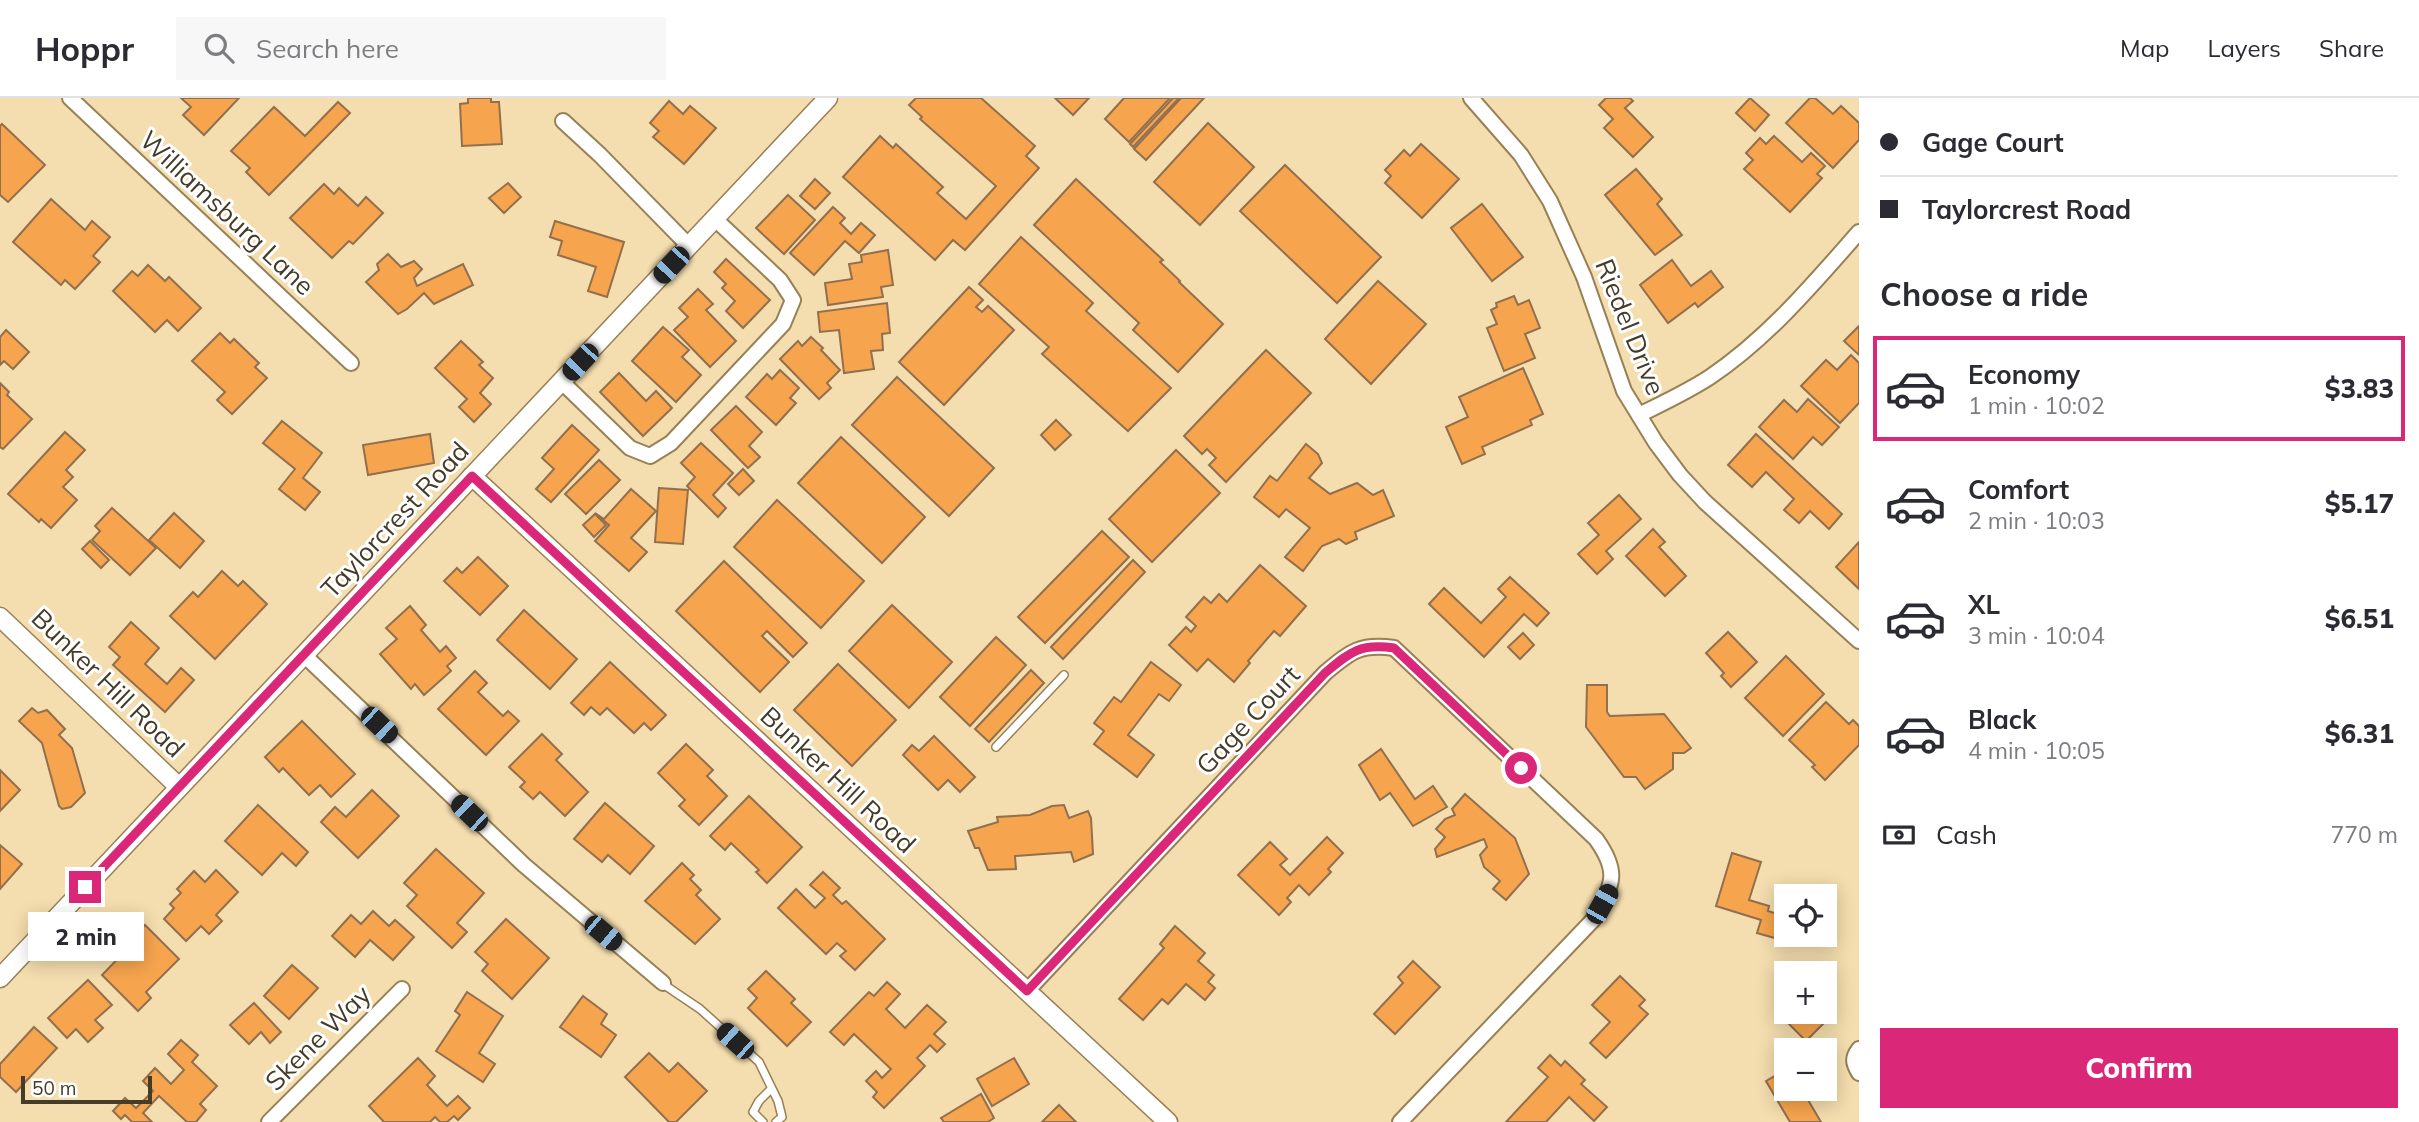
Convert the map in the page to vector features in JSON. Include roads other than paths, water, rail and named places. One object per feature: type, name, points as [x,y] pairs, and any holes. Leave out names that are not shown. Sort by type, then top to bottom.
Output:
[{"type":"street","name":"Williamsburg Lane","points":[[70,98],[351,363]]},
{"type":"street","name":"Taylorcrest Road","points":[[3,968],[179,787],[828,98]]},
{"type":"street","name":"Riedel Drive","points":[[1471,98],[1521,155],[1550,201],[1579,265],[1624,391],[1680,475],[1705,502],[1859,641]]},
{"type":"street","points":[[563,121],[689,246]]},
{"type":"street","points":[[562,382],[630,448],[650,456],[671,443],[755,354],[783,324],[793,300],[780,280],[715,219]]},
{"type":"street","points":[[1639,415],[1688,390],[1740,355],[1791,307],[1859,232]]},
{"type":"street","name":"Bunker Hill Road","points":[[472,476],[1168,1122]]},
{"type":"street","name":"Bunker Hill Road","points":[[0,617],[179,787]]},
{"type":"street","name":"Gage Court","points":[[1027,991],[1325,673],[1352,651],[1373,645],[1394,648],[1596,839],[1609,860],[1613,878],[1611,888],[1593,919],[1400,1122]]},
{"type":"street","points":[[304,655],[524,865],[663,984]]},
{"type":"street","name":"Skene Way","points":[[270,1122],[402,989]]},
{"type":"street","points":[[1859,1049],[1854,1055],[1854,1064],[1859,1073]]},
{"type":"lane","points":[[996,747],[1063,675]]},
{"type":"lane","points":[[663,984],[700,1009],[759,1062],[778,1101],[782,1117],[776,1122]]},
{"type":"lane","points":[[763,1122],[753,1112],[771,1089]]}]
